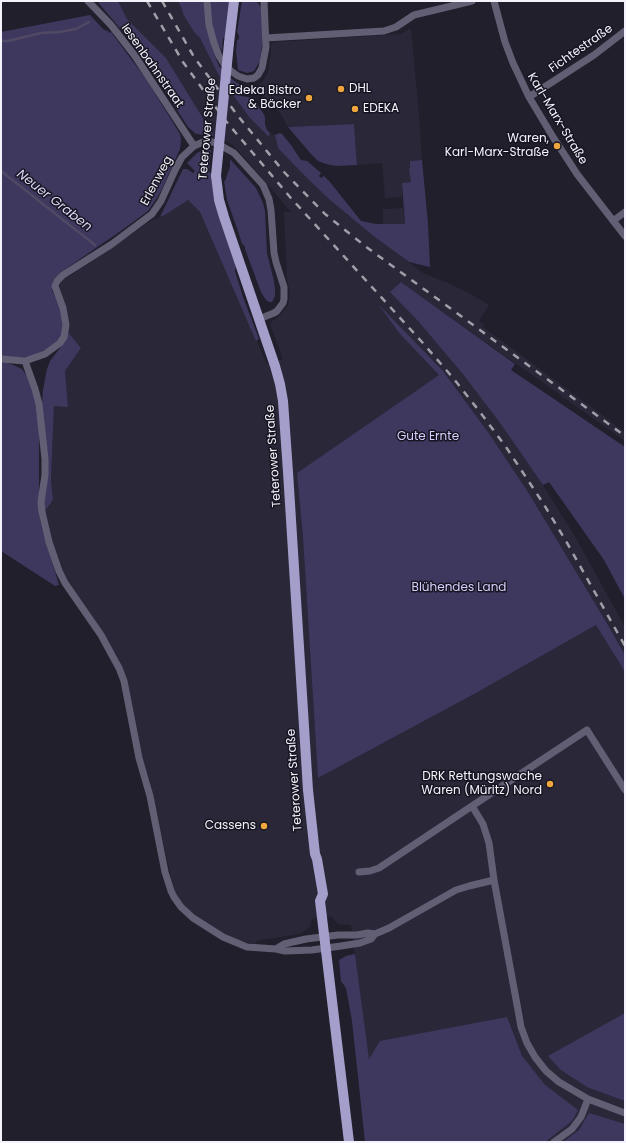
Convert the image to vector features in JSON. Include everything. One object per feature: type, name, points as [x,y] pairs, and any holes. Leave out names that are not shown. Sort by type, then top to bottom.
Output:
[{"type":"main road","name":"Teterower Straße","points":[[234,1],[216,176],[219,200],[224,217],[263,317],[280,384],[285,418],[308,786],[315,854],[322,894],[320,901],[325,949],[349,1142]]},
{"type":"street","name":"Iesenbahnstraat","points":[[88,1],[111,25],[135,56],[194,146]]},
{"type":"street","name":"Teterower Straße","points":[[207,1],[209,26],[214,43],[224,64],[238,76],[250,79],[254,78],[262,68],[266,38],[264,1]]},
{"type":"street","points":[[266,38],[384,31],[396,27],[414,15],[472,1]]},
{"type":"street","name":"Karl-Marx-Straße","points":[[494,1],[505,42],[529,97],[577,174],[625,236]]},
{"type":"street","name":"Fichtestraße","points":[[529,97],[594,55],[625,31]]},
{"type":"street","points":[[194,146],[203,142],[213,142],[225,147],[234,153],[266,190],[271,210],[276,262],[284,287],[284,293],[283,303],[280,308],[274,313],[263,317]]},
{"type":"street","name":"Erlenweg","points":[[25,361],[45,354],[56,347],[64,337],[66,324],[56,286],[60,277],[112,244],[152,214],[161,201],[183,155],[194,146]]},
{"type":"street","points":[[613,221],[625,212]]},
{"type":"street","points":[[1,359],[25,361],[38,401],[45,459],[45,475],[41,502],[49,542],[59,571],[65,583],[101,635],[120,668],[124,681],[139,758],[150,796],[165,872],[174,897],[181,907],[193,918],[223,937],[247,947],[267,949],[276,948],[284,944],[306,939],[368,933],[375,934]]},
{"type":"street","points":[[359,872],[379,868],[587,730],[625,790]]},
{"type":"street","points":[[472,806],[483,824],[490,843],[494,880],[521,1027],[527,1043],[535,1057],[546,1071],[559,1082],[588,1099],[625,1112]]},
{"type":"street","points":[[276,948],[285,951],[325,949],[360,943],[371,939],[375,934],[401,922],[456,890],[494,880]]},
{"type":"street","points":[[554,1142],[572,1129],[581,1117],[588,1099]]},
{"type":"shaded area","points":[[118,1],[178,1],[183,14],[194,32],[200,38],[218,74],[249,117],[270,137],[270,133],[275,135],[278,148],[330,200],[376,238],[423,273],[469,293],[489,305],[479,321],[484,325],[483,327],[625,432],[625,441],[401,282],[391,292],[462,373],[500,423],[543,485],[573,533],[625,627],[625,655],[528,492],[488,432],[443,371],[380,307],[400,334],[439,375],[297,473],[303,538],[318,778],[476,693],[596,625],[625,672],[625,1142],[384,1142],[378,1128],[351,925],[338,924],[332,917],[312,919],[309,928],[299,934],[256,941],[256,944],[235,939],[222,933],[196,917],[185,908],[177,898],[169,878],[171,878],[149,777],[142,758],[127,679],[117,655],[61,570],[51,541],[44,512],[53,500],[51,479],[54,406],[68,406],[65,371],[81,348],[68,332],[59,288],[62,281],[152,220],[165,215],[188,200],[200,212],[267,364],[283,359],[270,324],[288,305],[290,292],[287,280],[284,212],[291,212],[233,145],[214,136],[166,58],[127,19]]},
{"type":"shaded area","points":[[411,28],[422,160],[410,161],[411,182],[402,183],[402,197],[385,198],[382,163],[357,165],[354,124],[288,127],[281,114],[262,95],[258,86],[264,80],[268,71],[271,44],[275,42],[401,34]]},
{"type":"shaded area","points":[[403,208],[405,224],[383,225],[383,209]]},
{"type":"green space","points":[[97,1],[118,1],[127,19],[166,58],[214,136],[196,134],[188,127],[147,63]]},
{"type":"green space","points":[[178,1],[204,1],[210,41],[219,66],[233,80],[239,84],[249,87],[247,89],[240,90],[241,96],[253,99],[263,113],[267,130],[270,133],[269,137],[249,117],[218,74],[200,38],[194,32],[183,14]]},
{"type":"green space","points":[[210,1],[230,1],[222,51],[217,43],[212,25]]},
{"type":"green space","points":[[242,1],[256,1],[261,7],[262,12],[263,38],[260,61],[254,71],[247,73],[238,70],[236,51],[237,40],[239,39],[237,32]]},
{"type":"green space","points":[[90,15],[104,30],[108,31],[109,33],[111,32],[146,79],[180,134],[180,149],[162,189],[148,211],[61,272],[53,280],[52,290],[61,309],[64,325],[62,336],[54,344],[31,356],[18,358],[1,356],[1,32]]},
{"type":"green space","points":[[354,124],[357,165],[336,166],[318,161],[288,127]]},
{"type":"green space","points":[[280,133],[291,145],[301,160],[307,161],[321,173],[319,176],[321,178],[324,176],[330,182],[361,221],[376,224],[405,224],[402,183],[411,182],[409,169],[410,161],[422,160],[428,224],[430,267],[409,262],[376,238],[330,200],[278,148],[275,135]]},
{"type":"green space","points":[[204,150],[211,150],[209,172],[211,173],[214,200],[236,264],[235,271],[243,297],[259,339],[256,341],[200,212],[188,200],[160,217],[183,169],[187,169],[193,173],[195,171],[187,163],[197,153]]},
{"type":"green space","points":[[230,159],[256,188],[263,203],[265,211],[267,253],[275,290],[275,296],[272,302],[266,300],[261,292],[227,200],[224,181],[230,167]]},
{"type":"green space","points":[[401,282],[515,364],[511,370],[625,447],[625,599],[604,560],[549,482],[543,485],[500,423],[462,373],[418,321],[390,292]]},
{"type":"green space","name":"Blühendes Land","points":[[378,304],[443,371],[488,432],[528,492],[625,655],[625,672],[596,625],[476,693],[318,778],[303,538],[297,473],[439,375],[400,334]]},
{"type":"green space","points":[[68,332],[81,348],[65,371],[68,407],[54,406],[51,479],[53,500],[44,512],[43,390],[50,361],[63,344]]},
{"type":"green space","points":[[1,362],[11,364],[22,369],[27,376],[37,404],[39,427],[39,514],[59,585],[55,586],[1,551]]},
{"type":"green space","points":[[355,954],[369,1059],[380,1041],[507,1017],[522,1056],[545,1085],[578,1110],[572,1121],[545,1142],[365,1142],[352,1021],[346,988],[341,981],[339,960],[346,956]]},
{"type":"green space","points":[[625,1013],[625,1101],[587,1087],[561,1070],[548,1056]]},
{"type":"green space","points":[[589,1113],[625,1124],[625,1142],[563,1142],[579,1130]]},
{"type":"waterway","points":[[1,41],[8,41],[41,33],[76,29],[89,22]]},
{"type":"waterway","name":"Neuer Graben","points":[[1,171],[95,245]]},
{"type":"railway","points":[[147,1],[183,62],[225,120],[290,197],[454,379],[506,447],[566,541],[625,646]]},
{"type":"railway","points":[[162,1],[194,57],[238,116],[284,172],[325,214],[365,246],[625,436]]},
{"type":"place","name":"DHL","points":[[341,89]]},
{"type":"place","name":"Edeka Bistro & Bäcker","points":[[309,98]]},
{"type":"place","name":"EDEKA","points":[[355,109]]},
{"type":"place","name":"Waren, Karl-Marx-Straße","points":[[557,146]]},
{"type":"place","name":"DRK Rettungswache Waren (Müritz) Nord","points":[[550,784]]},
{"type":"place","name":"Cassens","points":[[264,826]]},
{"type":"park label","name":"Gute Ernte","points":[[428,437]]}]
